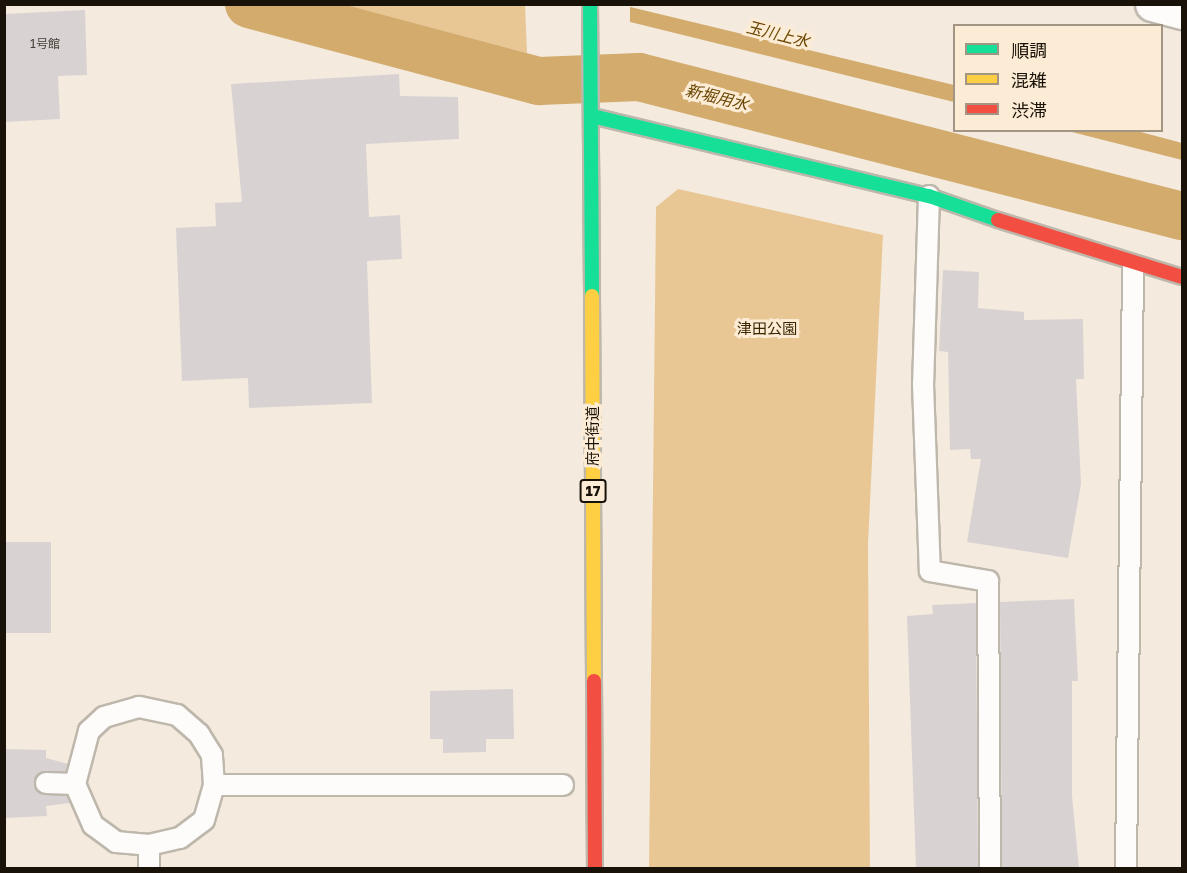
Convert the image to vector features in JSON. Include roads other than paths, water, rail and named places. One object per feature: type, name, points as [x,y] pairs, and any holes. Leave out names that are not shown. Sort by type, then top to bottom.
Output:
[{"type":"main road","name":"府中街道","points":[[590,4],[595,868]]},
{"type":"main road","points":[[592,115],[929,196],[1133,266],[1182,277]]},
{"type":"street","points":[[1152,4],[1182,12]]},
{"type":"lane","points":[[929,196],[923,384],[930,572],[988,581],[990,868]]},
{"type":"lane","points":[[1126,868],[1133,266]]},
{"type":"lane","points":[[139,707],[177,715],[199,734],[212,755],[214,785],[204,820],[193,830],[149,845],[116,842],[93,825],[75,784],[89,731],[104,717],[139,707]]},
{"type":"lane","points":[[46,783],[75,784]]},
{"type":"lane","points":[[214,785],[563,785]]},
{"type":"lane","points":[[149,845],[149,868]]},
{"type":"waterway","name":"新堀用水","points":[[249,4],[539,81],[639,77],[1182,216]]},
{"type":"water label","name":"玉川上水","points":[[778,34]]},
{"type":"park label","name":"津田公園","points":[[767,329]]}]
